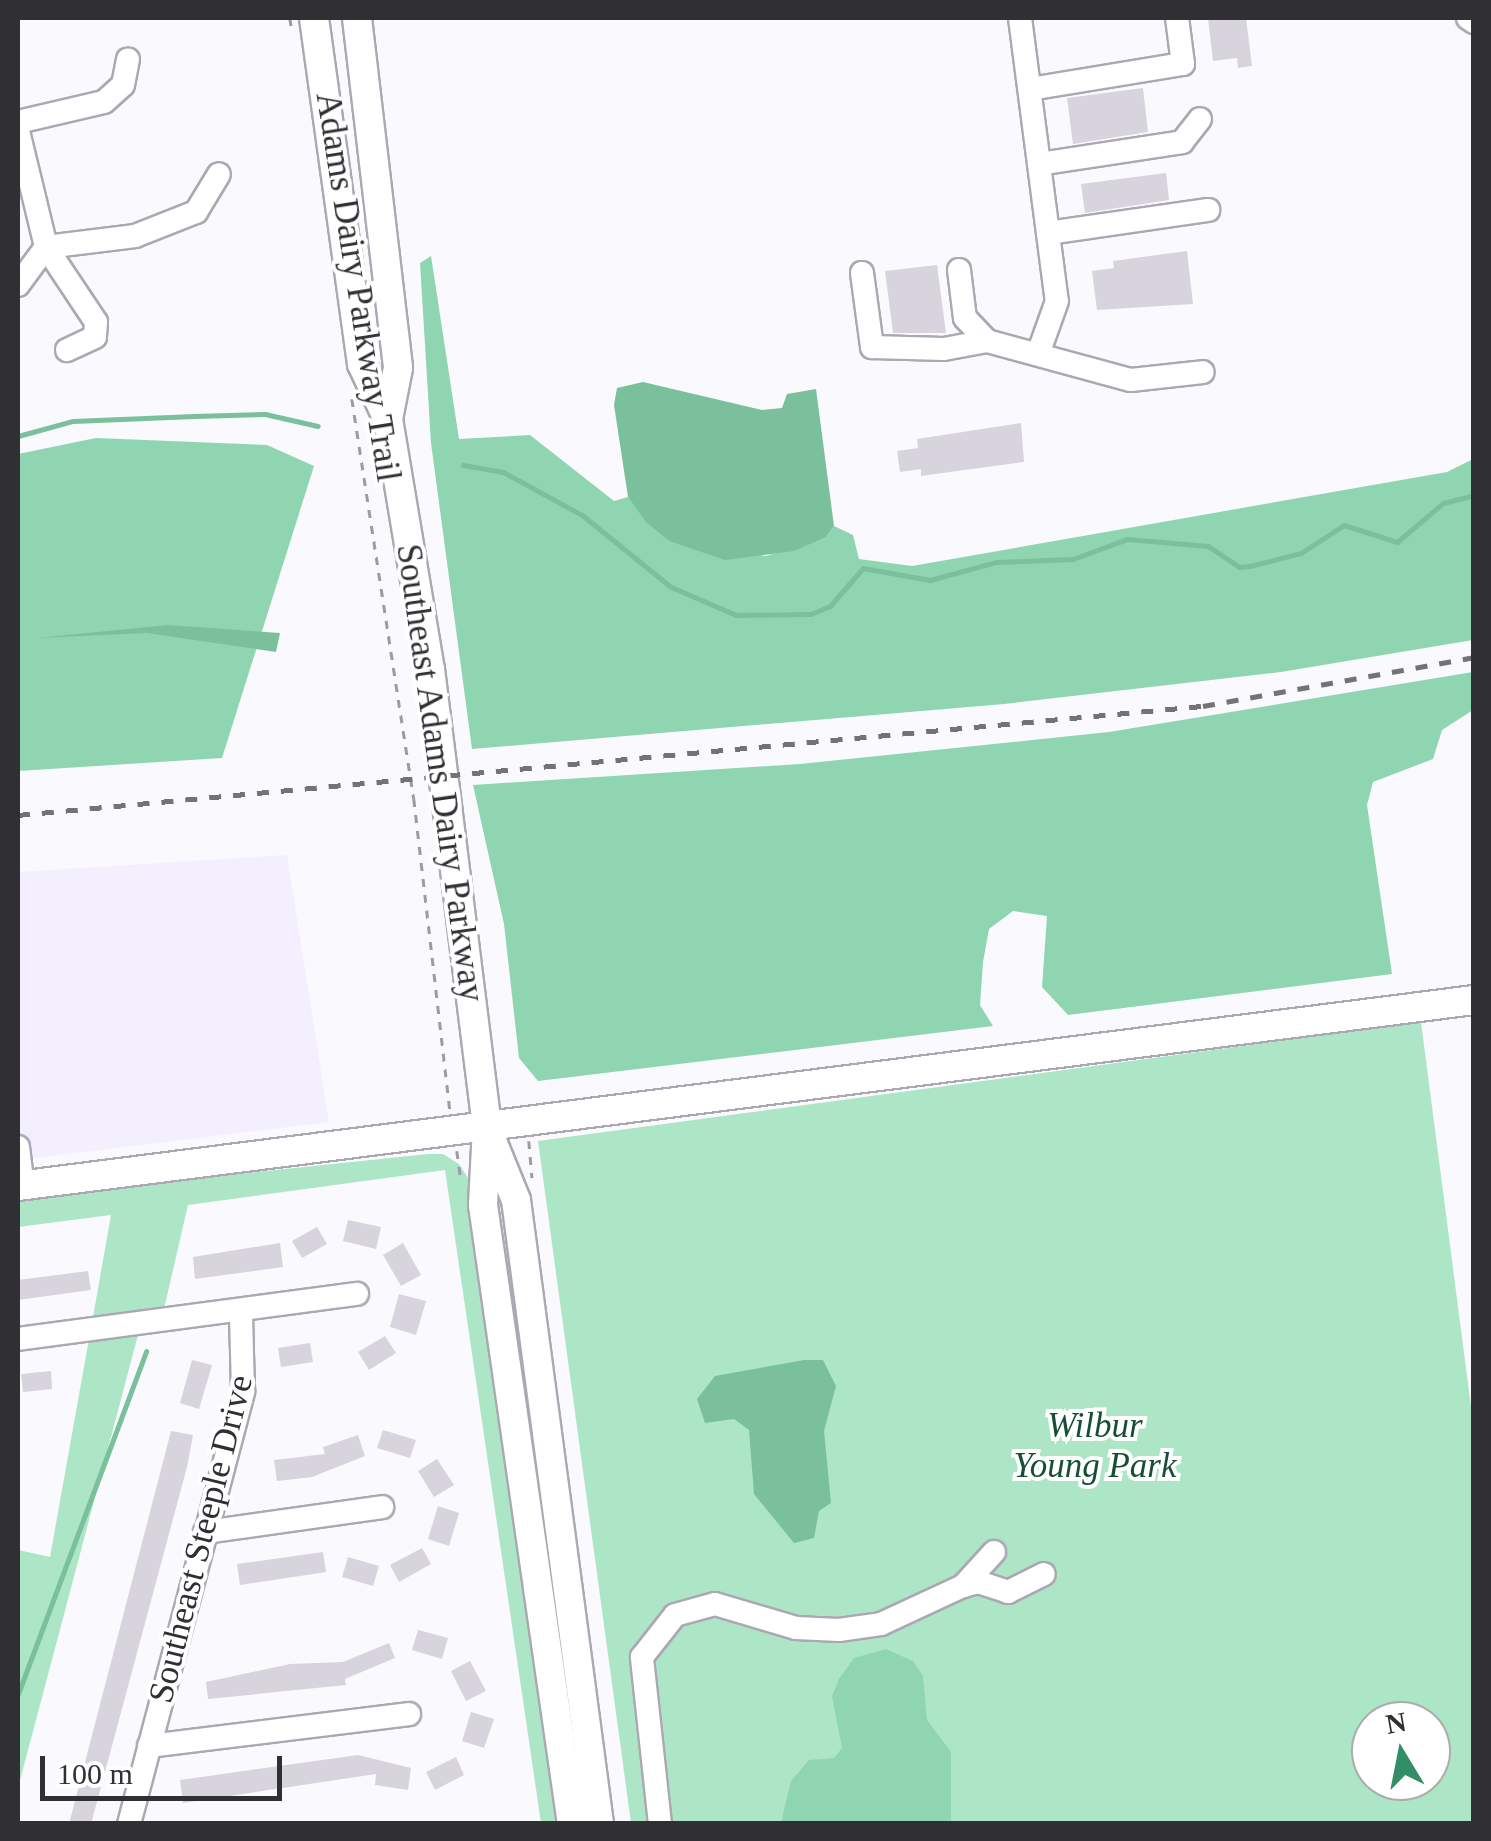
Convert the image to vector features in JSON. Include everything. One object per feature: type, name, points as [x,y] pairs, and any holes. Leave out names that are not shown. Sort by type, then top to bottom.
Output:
[{"type":"main road","name":"Southeast Adams Dairy Parkway","points":[[357,18],[398,368],[388,420]]},
{"type":"main road","name":"Southeast Adams Dairy Parkway","points":[[304,27],[362,364],[388,420],[430,669],[487,1128],[484,1205],[572,1824]]},
{"type":"main road","points":[[20,1186],[1474,1000]]},
{"type":"main road","name":"Southeast Adams Dairy Parkway","points":[[487,1128],[516,1200],[599,1824]]},
{"type":"street","points":[[1020,18],[1057,301],[1038,354]]},
{"type":"street","points":[[1030,89],[1183,64],[1177,18]]},
{"type":"street","points":[[1468,18],[1474,22]]},
{"type":"street","points":[[18,122],[104,102],[123,85],[128,59]]},
{"type":"street","points":[[1039,164],[1182,142],[1200,118]]},
{"type":"street","points":[[18,131],[46,247],[96,322],[95,337],[67,350]]},
{"type":"street","points":[[18,286],[46,247],[170,224],[208,200],[219,174]]},
{"type":"street","points":[[1048,233],[1208,210]]},
{"type":"street","points":[[959,270],[965,318],[987,341]]},
{"type":"street","points":[[862,273],[872,347],[944,349],[987,341],[1131,380],[1204,372]]},
{"type":"street","points":[[18,1147],[20,1186]]},
{"type":"street","points":[[18,1339],[357,1294]]},
{"type":"street","name":"Southeast Steeple Drive","points":[[129,1824],[243,1391],[240,1312]]},
{"type":"street","points":[[205,1532],[382,1507]]},
{"type":"street","points":[[963,1586],[994,1552]]},
{"type":"street","points":[[660,1824],[642,1657],[674,1615],[716,1604],[796,1628],[839,1630],[882,1624],[963,1586],[978,1582],[1008,1592],[1044,1574]]},
{"type":"street","points":[[150,1746],[409,1714]]},
{"type":"path","points":[[290,18],[304,27]]},
{"type":"path","name":"Adams Dairy Parkway Trail","points":[[351,392],[414,799],[449,1099]]},
{"type":"shaded area","points":[[431,256],[459,439],[530,435],[614,501],[628,497],[669,541],[766,556],[826,537],[834,526],[853,535],[859,559],[912,566],[1447,472],[1473,459],[1473,640],[1281,672],[1004,704],[472,749],[431,443],[420,263]]},
{"type":"shaded area","points":[[643,382],[762,410],[782,408],[787,394],[816,389],[834,526],[826,537],[794,551],[725,560],[669,541],[646,522],[628,497],[614,405],[617,388]]},
{"type":"shaded area","points":[[96,438],[267,445],[314,466],[222,758],[18,771],[18,454]]},
{"type":"shaded area","points":[[168,625],[280,633],[276,652],[147,633],[37,638]]},
{"type":"shaded area","points":[[1473,672],[1473,710],[1442,730],[1433,759],[1373,782],[1367,805],[1392,974],[1068,1015],[1042,987],[1047,916],[1013,911],[989,929],[983,962],[980,1005],[993,1026],[538,1081],[519,1058],[504,924],[473,785],[800,764],[1109,732]]},
{"type":"shaded area","points":[[287,855],[329,1122],[18,1160],[18,872]]},
{"type":"shaded area","points":[[823,1360],[836,1386],[824,1431],[831,1503],[819,1511],[814,1538],[794,1543],[754,1494],[749,1430],[734,1419],[705,1423],[697,1399],[715,1376]]},
{"type":"shaded area","points":[[886,1649],[913,1661],[923,1676],[927,1720],[951,1752],[951,1823],[781,1823],[791,1781],[809,1760],[834,1758],[842,1748],[832,1696],[839,1679],[854,1658]]},
{"type":"green space","name":"Wilbur Young Park","points":[[1421,1022],[1473,1422],[1473,1823],[631,1823],[538,1141]]},
{"type":"green space","points":[[443,1154],[459,1164],[472,1184],[563,1823],[541,1823],[445,1170],[188,1205],[164,1309],[93,1317],[111,1215],[18,1227],[18,1197]]},
{"type":"green space","points":[[138,1335],[18,1788],[18,1550],[50,1557],[89,1339]]},
{"type":"building","points":[[1208,18],[1246,18],[1252,66],[1238,68],[1237,58],[1213,61]]},
{"type":"building","points":[[1143,88],[1148,132],[1073,144],[1067,98]]},
{"type":"building","points":[[1166,173],[1169,200],[1085,213],[1081,184]]},
{"type":"building","points":[[1187,251],[1193,304],[1097,310],[1092,271],[1114,268],[1113,261]]},
{"type":"building","points":[[937,265],[946,333],[893,333],[885,271]]},
{"type":"building","points":[[1021,423],[1024,462],[921,476],[921,469],[900,472],[897,451],[918,448],[917,439]]},
{"type":"building","points":[[348,1220],[381,1227],[376,1249],[343,1241]]},
{"type":"building","points":[[317,1227],[327,1244],[302,1258],[292,1241]]},
{"type":"building","points":[[280,1243],[283,1267],[195,1279],[193,1257]]},
{"type":"building","points":[[403,1243],[421,1275],[401,1286],[383,1255]]},
{"type":"building","points":[[88,1271],[91,1290],[18,1300],[18,1280]]},
{"type":"building","points":[[399,1294],[426,1301],[416,1335],[390,1327]]},
{"type":"building","points":[[385,1336],[396,1353],[369,1370],[358,1352]]},
{"type":"building","points":[[310,1343],[313,1362],[281,1367],[278,1348]]},
{"type":"building","points":[[192,1360],[212,1365],[199,1409],[180,1403]]},
{"type":"building","points":[[51,1371],[52,1389],[23,1392],[21,1374]]},
{"type":"building","points":[[383,1430],[416,1440],[410,1458],[377,1448]]},
{"type":"building","points":[[171,1431],[193,1435],[187,1467],[91,1824],[69,1824]]},
{"type":"building","points":[[358,1435],[365,1456],[312,1477],[277,1481],[274,1460],[325,1454],[323,1447]]},
{"type":"building","points":[[437,1459],[454,1485],[434,1497],[418,1471]]},
{"type":"building","points":[[438,1506],[459,1513],[449,1546],[428,1539]]},
{"type":"building","points":[[422,1548],[431,1564],[399,1582],[390,1565]]},
{"type":"building","points":[[323,1552],[326,1572],[240,1585],[237,1564]]},
{"type":"building","points":[[348,1557],[379,1566],[373,1586],[342,1577]]},
{"type":"building","points":[[418,1630],[448,1638],[442,1659],[412,1650]]},
{"type":"building","points":[[389,1643],[395,1658],[345,1679],[346,1685],[208,1699],[206,1682],[290,1664],[343,1662]]},
{"type":"building","points":[[470,1661],[486,1691],[466,1701],[451,1671]]},
{"type":"building","points":[[471,1712],[494,1719],[484,1748],[462,1741]]},
{"type":"building","points":[[358,1755],[411,1768],[408,1790],[375,1785],[376,1774],[183,1803],[180,1780]]},
{"type":"building","points":[[456,1757],[464,1775],[435,1790],[426,1772]]},
{"type":"waterway","points":[[18,436],[73,421],[194,416],[265,414],[318,426]]},
{"type":"waterway","points":[[463,465],[503,472],[582,515],[671,587],[736,615],[811,614],[830,606],[863,568],[930,580],[996,562],[1073,559],[1127,539],[1208,546],[1239,567],[1250,566],[1301,553],[1344,525],[1397,542],[1443,503],[1474,495]]},
{"type":"waterway","points":[[18,1694],[146,1351]]},
{"type":"railway","points":[[18,815],[1203,706],[1474,657]]}]
